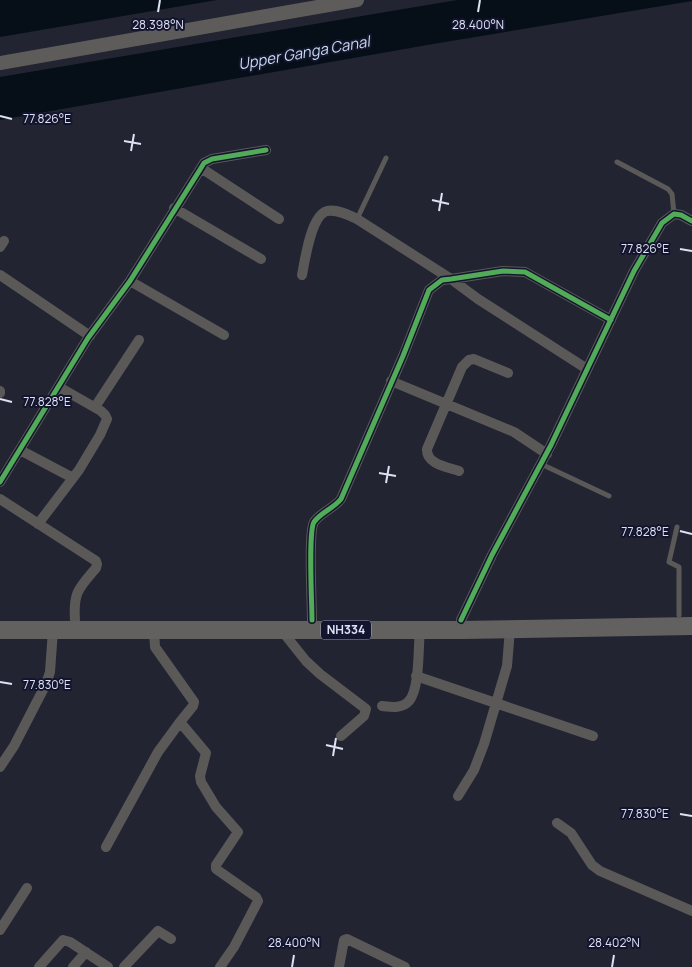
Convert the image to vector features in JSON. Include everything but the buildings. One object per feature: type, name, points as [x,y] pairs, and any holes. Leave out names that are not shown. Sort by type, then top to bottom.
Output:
[{"type":"highway","name":"NH334","points":[[0,620],[688,619]]},
{"type":"highway","name":"NH334","points":[[0,630],[282,631],[510,629],[688,619]]},
{"type":"street","points":[[0,63],[357,0]]},
{"type":"street","points":[[0,482],[90,336],[130,281],[174,208],[204,163],[212,158],[266,150]]},
{"type":"street","points":[[200,168],[279,219]]},
{"type":"street","points":[[174,208],[261,259]]},
{"type":"street","points":[[302,275],[312,230],[319,216],[329,210],[344,214],[357,219],[451,278],[478,299],[587,369]]},
{"type":"street","points":[[461,620],[492,555],[546,454],[634,271],[662,223],[674,214],[681,215],[692,221]]},
{"type":"street","points":[[312,620],[311,540],[313,524],[341,499],[429,290],[442,280],[451,278],[503,271],[525,272],[611,320]]},
{"type":"street","points":[[0,275],[90,336]]},
{"type":"street","points":[[130,281],[224,335]]},
{"type":"street","points":[[95,407],[139,340]]},
{"type":"street","points":[[459,471],[433,462],[427,455],[462,367],[469,360],[478,360],[508,373]]},
{"type":"street","points":[[391,381],[514,432],[546,454]]},
{"type":"street","points":[[38,524],[73,478],[106,424],[107,419],[95,407],[59,387]]},
{"type":"street","points":[[20,450],[73,478]]},
{"type":"street","points":[[0,499],[94,559],[97,564],[96,568],[76,594],[74,606],[75,620]]},
{"type":"street","points":[[458,796],[478,760],[497,703],[506,666],[510,629]]},
{"type":"street","points":[[0,767],[46,684],[50,672],[54,630]]},
{"type":"street","points":[[382,706],[394,708],[402,706],[413,695],[420,630]]},
{"type":"street","points":[[106,848],[158,752],[193,706],[194,702],[155,647],[153,641],[154,631]]},
{"type":"street","points":[[282,631],[306,661],[366,709],[364,716],[341,736]]},
{"type":"street","points":[[416,676],[593,736]]},
{"type":"street","points":[[180,722],[206,753],[200,776],[201,782],[216,807],[238,832],[216,865],[216,869],[256,897],[258,901],[234,948],[220,967]]},
{"type":"street","points":[[557,823],[571,833],[592,865],[600,872],[692,911]]},
{"type":"street","points":[[0,930],[26,888]]},
{"type":"street","points":[[124,967],[158,931],[171,939]]},
{"type":"street","points":[[339,967],[344,940],[347,939],[405,967]]},
{"type":"street","points":[[39,967],[63,940],[70,942],[108,967]]},
{"type":"street","points":[[74,967],[86,952]]},
{"type":"lane","points":[[357,219],[386,158]]},
{"type":"lane","points":[[617,162],[668,189],[672,194],[674,214]]},
{"type":"lane","points":[[541,464],[609,496]]},
{"type":"lane","points":[[677,527],[669,562],[679,567],[688,619]]},
{"type":"water","points":[[0,0],[217,0],[0,37]]},
{"type":"water","name":"Upper Ganga Canal","points":[[457,0],[692,1],[433,44],[0,120],[0,77]]},
{"type":"cycle path","points":[[0,482],[88,338],[130,281],[204,163],[212,159],[266,150]]},
{"type":"cycle path","points":[[461,620],[492,555],[551,445],[634,271],[662,223],[674,214],[681,215],[692,221]]},
{"type":"cycle path","points":[[312,620],[311,539],[314,522],[341,499],[403,356],[429,290],[442,280],[503,271],[525,272],[611,320]]}]
